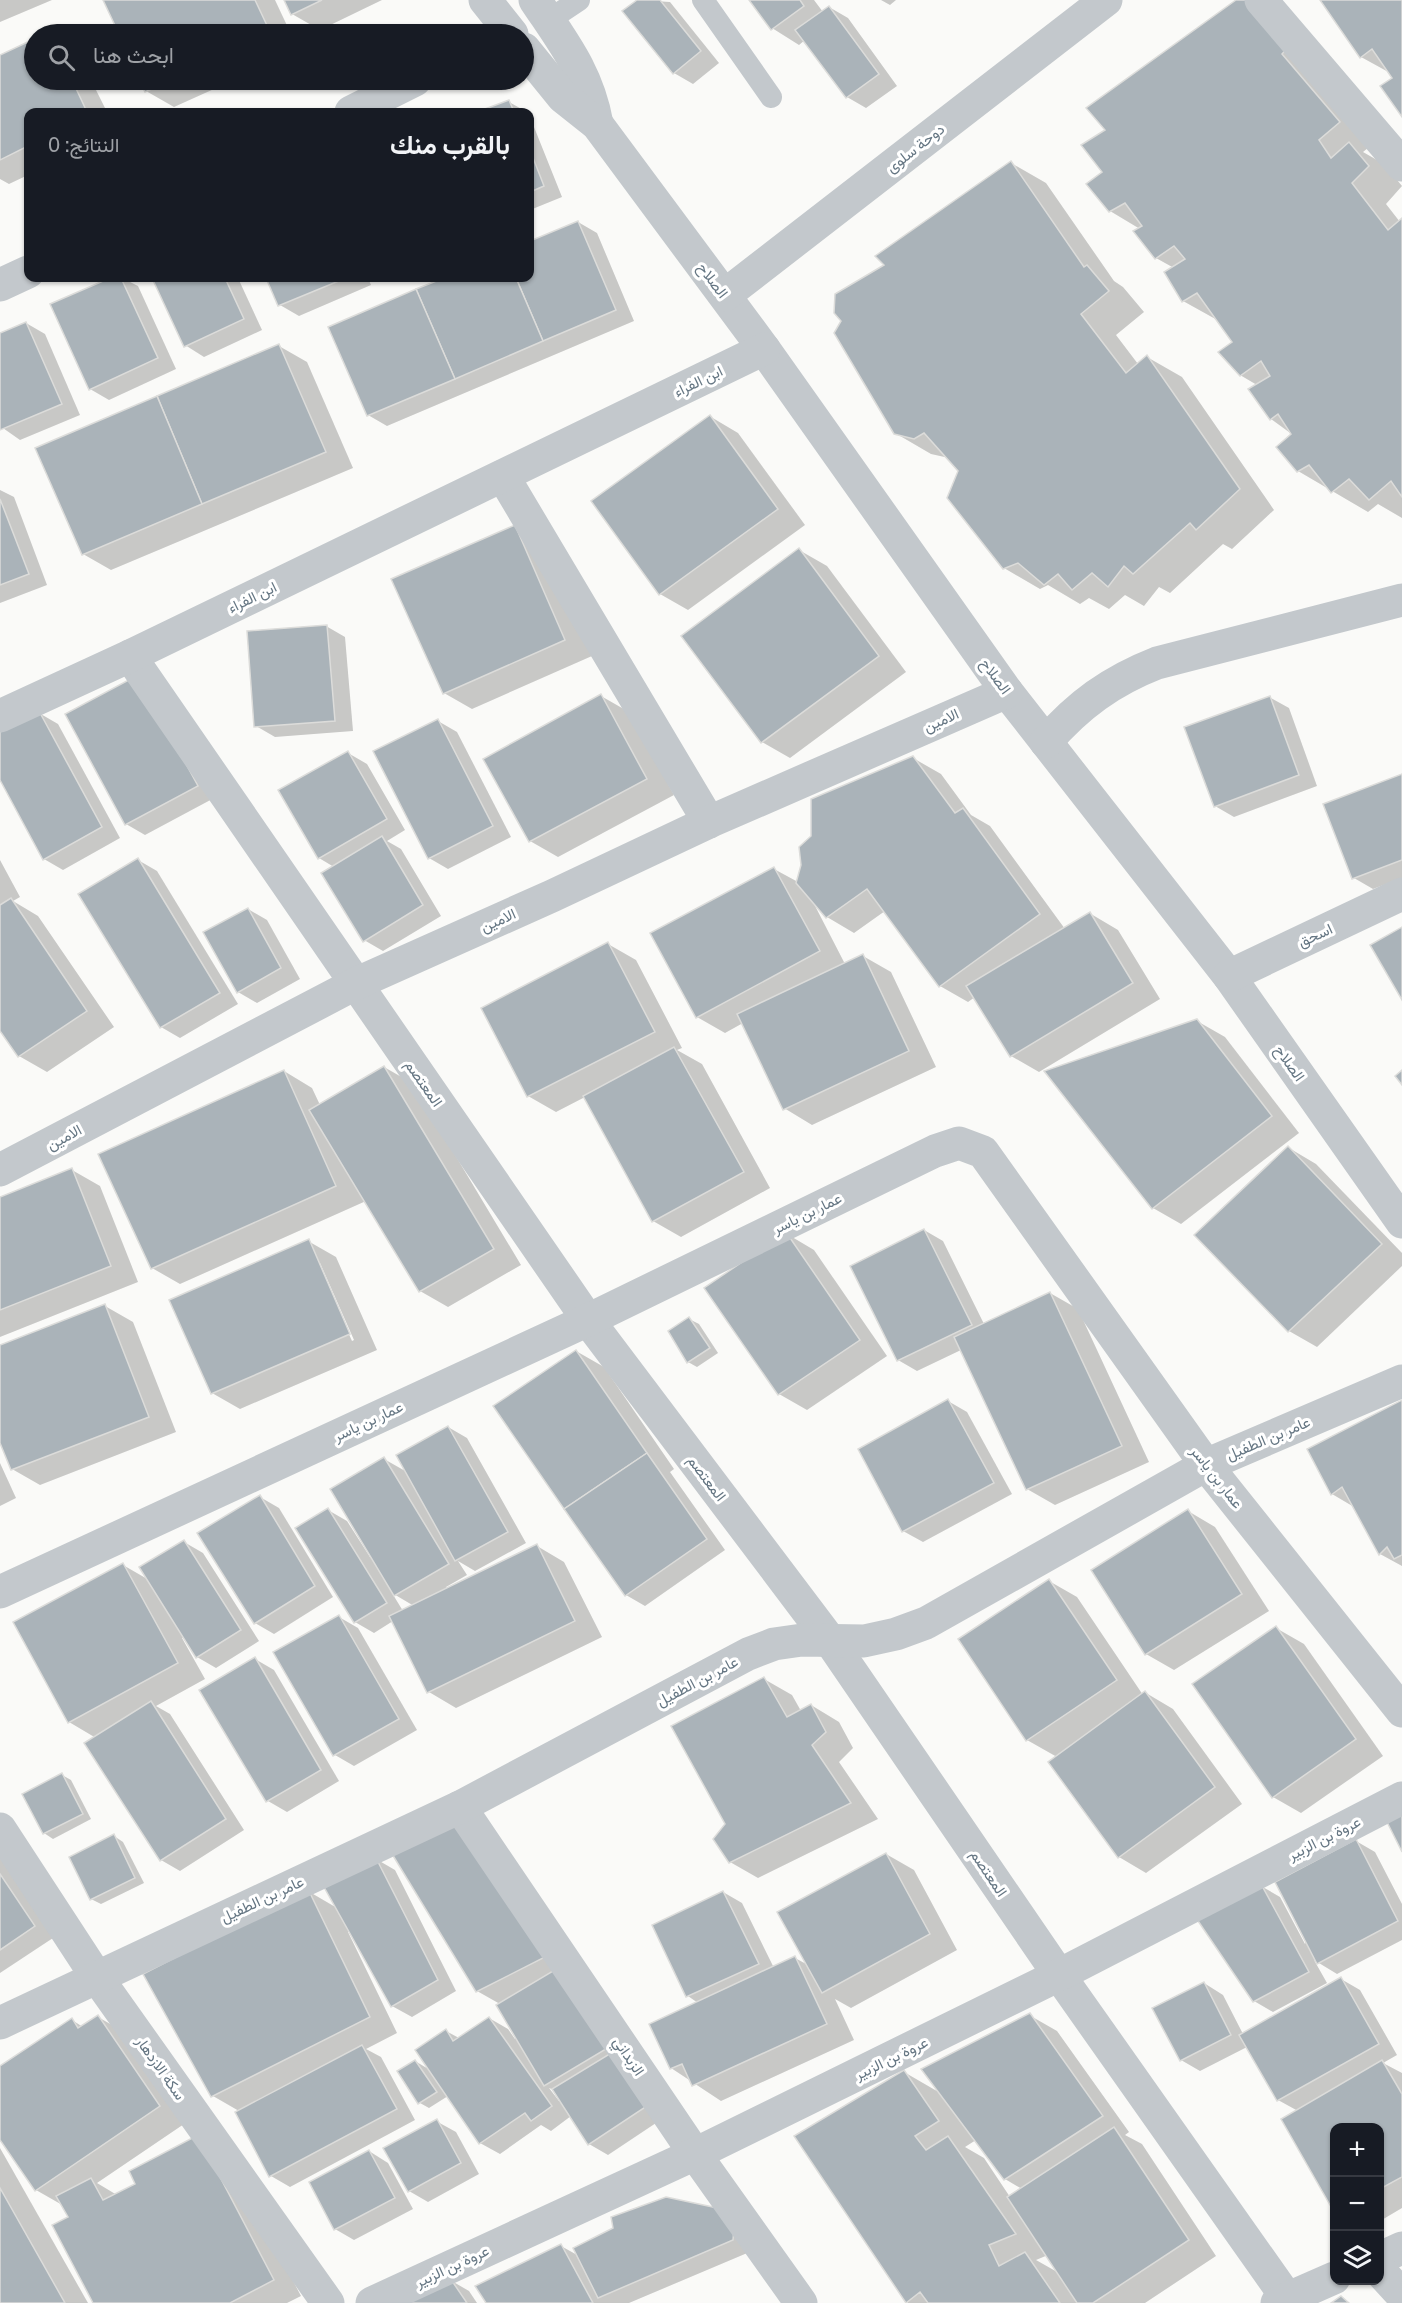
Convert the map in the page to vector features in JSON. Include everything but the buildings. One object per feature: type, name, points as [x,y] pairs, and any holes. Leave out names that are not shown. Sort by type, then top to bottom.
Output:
[{"type":"street","name":"الصلاح","points":[[485,0],[503,24]]},
{"type":"street","name":"دوحة سلوى","points":[[725,295],[1106,0]]},
{"type":"street","points":[[1261,0],[1402,165]]},
{"type":"street","name":"الصلاح","points":[[542,10],[577,62],[593,102],[597,124]]},
{"type":"street","name":"الصلاح","points":[[534,63],[563,98],[597,124],[764,349],[1007,692],[1229,976],[1402,1222]]},
{"type":"street","points":[[359,108],[396,90]]},
{"type":"street","points":[[0,285],[24,274]]},
{"type":"street","name":"ابن الفراء","points":[[0,716],[130,656],[764,349]]},
{"type":"street","points":[[504,476],[709,822]]},
{"type":"street","points":[[1046,742],[1069,716],[1095,694],[1124,676],[1157,663],[1402,600]]},
{"type":"street","name":"المعتصم","points":[[130,656],[588,1320],[831,1642],[1282,2300]]},
{"type":"street","name":"الامين","points":[[2,1165],[355,984],[552,896],[709,822],[1007,692]]},
{"type":"street","name":"اسحق","points":[[1229,976],[1402,894]]},
{"type":"street","name":"عمار بن ياسر","points":[[0,1592],[588,1320],[935,1151],[959,1143],[983,1152],[1206,1465],[1402,1711]]},
{"type":"street","name":"عامر بن الطفيل","points":[[0,2023],[460,1807],[748,1654],[774,1644],[802,1640],[864,1641],[896,1634],[926,1623],[1206,1465],[1402,1381]]},
{"type":"street","name":"عروة بن الزبير","points":[[372,2303],[695,2154],[1059,1975],[1402,1798]]},
{"type":"street","name":"الزبداني","points":[[460,1807],[695,2154],[801,2303]]},
{"type":"street","name":"سكة الازدهار","points":[[0,1828],[96,1976],[328,2303]]},
{"type":"street","points":[[1384,2256],[1402,2248]]},
{"type":"street","points":[[1384,2275],[1402,2295]]},
{"type":"street","points":[[1282,2300],[1330,2280]]},
{"type":"lane","points":[[542,10],[579,0]]},
{"type":"lane","points":[[703,0],[771,98]]}]
